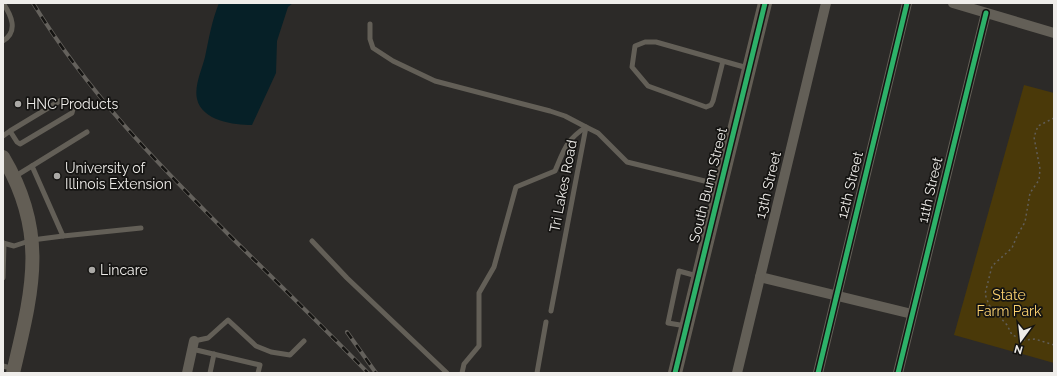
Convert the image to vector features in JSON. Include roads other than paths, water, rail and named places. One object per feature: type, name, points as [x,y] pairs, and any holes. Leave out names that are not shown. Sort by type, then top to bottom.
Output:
[{"type":"street","name":"South Bunn Street","points":[[675,373],[765,3]]},
{"type":"street","name":"13th Street","points":[[737,373],[826,3]]},
{"type":"street","name":"12th Street","points":[[818,373],[907,3]]},
{"type":"street","points":[[953,3],[1054,33]]},
{"type":"street","name":"11th Street","points":[[898,373],[986,12]]},
{"type":"street","points":[[3,157],[14,177],[25,204],[32,240],[32,287],[10,370]]},
{"type":"street","points":[[760,277],[912,314]]},
{"type":"street","points":[[187,373],[193,345]]},
{"type":"lane","points":[[3,3],[12,16],[13,23],[11,33],[3,41]]},
{"type":"lane","name":"Tri Lakes Road","points":[[370,24],[370,39],[373,48],[392,61],[435,81],[550,111],[565,116],[586,127],[551,311]]},
{"type":"lane","points":[[723,61],[713,101],[711,105],[706,107],[648,86],[632,67],[635,46],[645,42],[656,42],[723,61],[749,69]]},
{"type":"lane","points":[[3,136],[10,131],[63,99],[67,100],[73,109],[72,114],[20,144],[10,131]]},
{"type":"lane","points":[[462,373],[464,364],[479,346],[479,293],[494,267],[516,187],[550,175],[555,171],[563,150],[574,135],[586,127],[598,133],[627,162],[721,184]]},
{"type":"lane","points":[[14,177],[88,132]]},
{"type":"lane","points":[[32,166],[63,236]]},
{"type":"lane","points":[[3,278],[4,243],[14,246],[32,240],[141,228]]},
{"type":"lane","points":[[312,241],[347,278],[447,373]]},
{"type":"lane","points":[[686,326],[668,324],[679,271],[698,276]]},
{"type":"lane","points":[[193,345],[208,338],[228,320],[256,346],[271,352],[290,355],[304,341]]},
{"type":"lane","points":[[537,373],[546,322]]},
{"type":"lane","points":[[193,345],[214,354],[260,365],[258,373]]},
{"type":"lane","points":[[210,373],[214,354]]},
{"type":"water","points":[[219,3],[293,3],[288,7],[277,41],[276,73],[252,125],[228,123],[212,117],[200,106],[197,99],[197,83]]},
{"type":"railway","points":[[33,3],[54,36],[100,97],[150,154],[368,373]]},
{"type":"railway","points":[[347,332],[376,373]]},
{"type":"place","name":"HNC Products","points":[[18,104]]},
{"type":"place","name":"University of Illinois Extension","points":[[57,176]]},
{"type":"place","name":"Lincare","points":[[92,270]]},
{"type":"park label","name":"State Farm Park","points":[[1009,304]]}]
